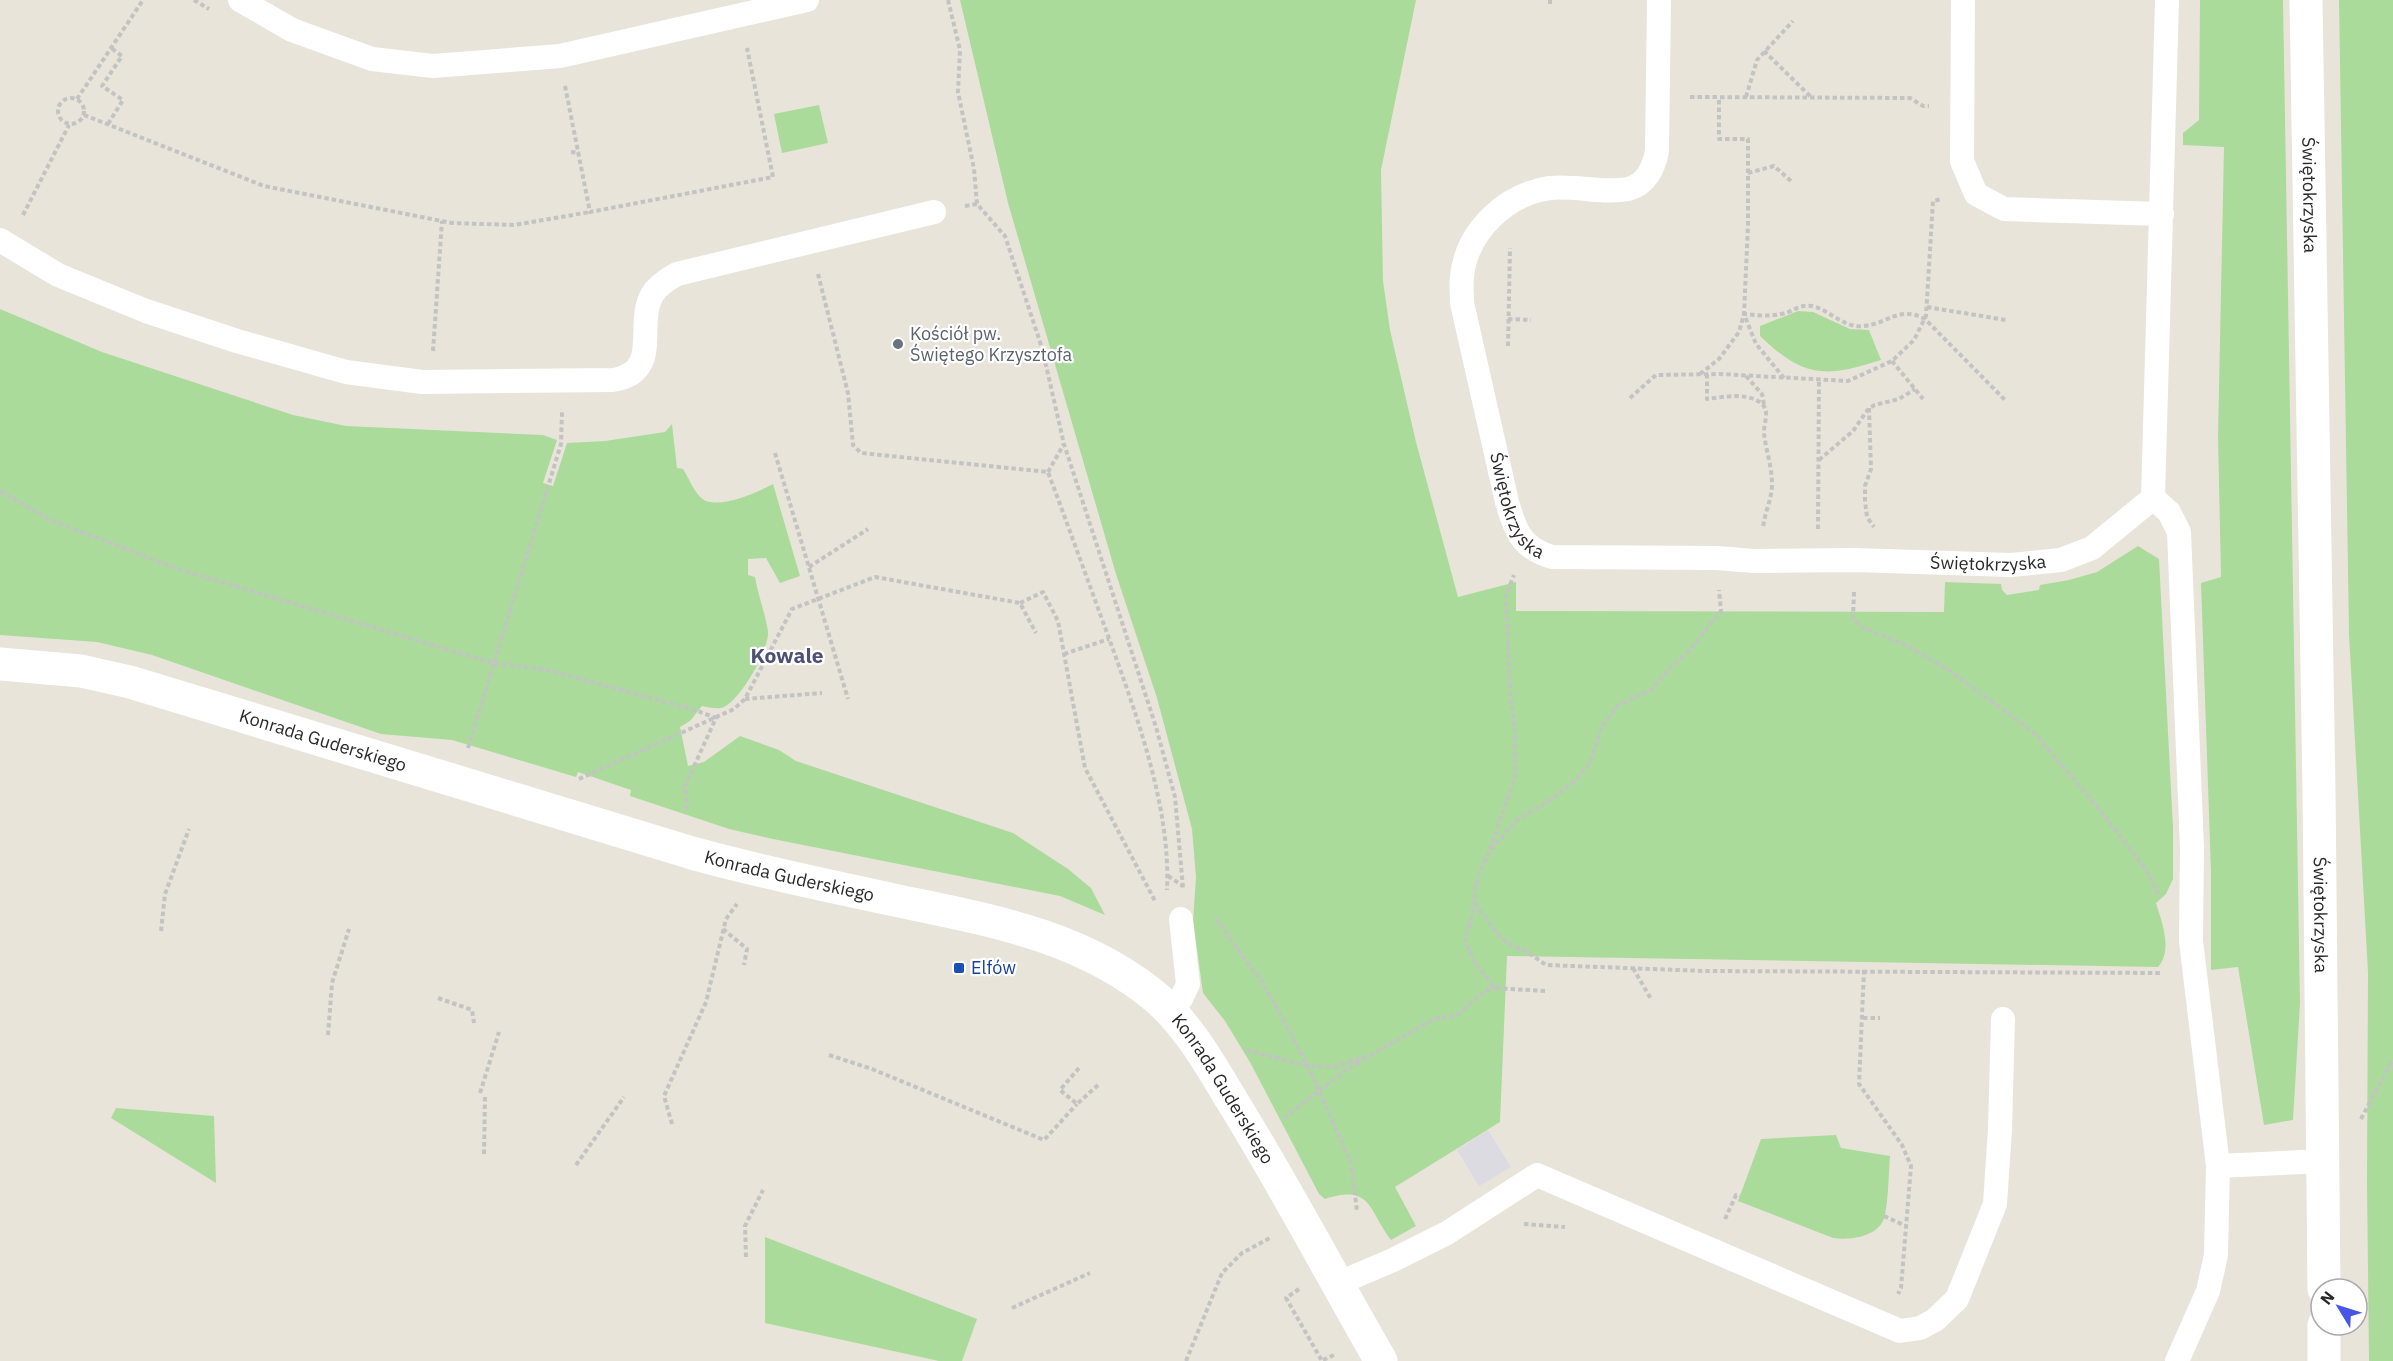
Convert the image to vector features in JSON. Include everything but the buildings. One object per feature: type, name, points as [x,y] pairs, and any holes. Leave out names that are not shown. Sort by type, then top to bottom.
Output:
[{"type":"street","name":"Świętokrzyska","points":[[2306,0],[2324,1277]]},
{"type":"street","name":"Konrada Guderskiego","points":[[0,664],[81,671],[130,682],[703,856],[747,868],[974,916],[1042,934],[1100,959],[1133,981],[1170,1011],[1194,1039],[1257,1142],[1381,1361]]},
{"type":"street","points":[[2324,1337],[2324,1361]]},
{"type":"lane","points":[[240,0],[292,30],[372,59],[433,66],[560,56],[807,0]]},
{"type":"lane","name":"Świętokrzyska","points":[[1659,0],[1657,151],[1654,166],[1643,181],[1629,189],[1549,188],[1516,199],[1496,211],[1482,227],[1469,250],[1462,274],[1462,303],[1507,502],[1515,529],[1527,544],[1539,553],[1552,557],[1717,558],[1754,561],[1855,560],[2011,565],[2061,560],[2092,548],[2153,498]]},
{"type":"lane","points":[[1963,0],[1962,161],[1976,194],[2004,209],[2162,214]]},
{"type":"lane","points":[[2167,0],[2153,498],[2169,512],[2179,532],[2192,848],[2191,940],[2218,1166],[2216,1255],[2208,1291],[2177,1361]]},
{"type":"lane","points":[[3,242],[58,275],[146,311],[237,341],[346,372],[430,382],[624,378],[635,371],[646,349],[645,315],[653,292],[677,274],[690,269],[934,212]]},
{"type":"lane","points":[[1170,1011],[1181,999],[1188,984],[1181,919]]},
{"type":"lane","points":[[1337,1284],[1447,1233],[1537,1175],[1900,1331],[1920,1328],[1935,1320],[1957,1299],[1995,1204],[2003,1019]]},
{"type":"lane","points":[[2218,1166],[2324,1161]]},
{"type":"path","points":[[77,99],[126,29],[143,0]]},
{"type":"path","points":[[948,0],[960,50],[958,92],[974,169],[977,204],[1005,236],[1042,348],[1064,444],[1156,727],[1175,797],[1183,886],[1181,919]]},
{"type":"path","points":[[1746,98],[1757,60],[1793,21]]},
{"type":"path","points":[[108,124],[123,100],[102,87],[123,56],[111,48]]},
{"type":"path","points":[[1764,51],[1812,98]]},
{"type":"path","points":[[560,56],[590,212]]},
{"type":"path","points":[[84,115],[264,186],[442,221],[514,225],[773,177],[750,61]]},
{"type":"path","points":[[1699,374],[1719,358],[1739,332],[1744,314],[1748,225],[1748,139],[1719,140],[1719,97],[1910,98],[1923,106],[1963,105]]},
{"type":"path","points":[[3,242],[69,125],[78,123],[84,115],[84,106],[77,99],[63,101],[58,110],[61,119],[69,125]]},
{"type":"path","points":[[571,152],[579,153]]},
{"type":"path","points":[[1748,173],[1774,166],[1791,181]]},
{"type":"path","points":[[934,212],[977,204]]},
{"type":"path","points":[[1630,398],[1656,375],[1707,374],[1848,381],[1892,361],[1914,340],[1925,319],[1932,213]]},
{"type":"path","points":[[433,347],[442,221]]},
{"type":"path","points":[[809,241],[848,393],[853,446],[861,453],[872,455],[1048,472]]},
{"type":"path","points":[[1507,355],[1510,244]]},
{"type":"path","points":[[1744,314],[1783,314],[1801,305],[1813,306],[1847,325],[1862,326],[1900,313],[1914,313],[1925,319],[2005,400]]},
{"type":"path","points":[[1927,307],[2006,320]]},
{"type":"path","points":[[1744,314],[1756,344],[1784,378]]},
{"type":"path","points":[[1508,319],[1531,320]]},
{"type":"path","points":[[1892,361],[1923,399]]},
{"type":"path","points":[[1707,374],[1707,399],[1740,396],[1764,405]]},
{"type":"path","points":[[1746,376],[1762,394],[1766,412],[1764,433],[1772,483],[1762,533]]},
{"type":"path","points":[[1818,560],[1819,380]]},
{"type":"path","points":[[1819,460],[1853,431],[1869,408],[1899,399],[1915,389]]},
{"type":"path","points":[[1869,408],[1871,469],[1865,486],[1865,501],[1867,517],[1886,541],[1886,561]]},
{"type":"path","points":[[468,748],[561,444]]},
{"type":"path","points":[[1064,444],[1048,472],[1135,710],[1161,819],[1168,861],[1167,898]]},
{"type":"path","points":[[775,453],[848,699]]},
{"type":"path","points":[[0,491],[50,520],[181,570],[493,663],[547,670],[695,710],[716,718]]},
{"type":"path","points":[[809,567],[868,529]]},
{"type":"path","points":[[1495,988],[1474,962],[1465,940],[1475,904],[1475,890],[1481,869],[1489,853],[1515,777],[1515,733],[1510,691],[1506,595],[1527,544]]},
{"type":"path","points":[[1489,853],[1515,821],[1555,797],[1579,777],[1591,760],[1602,726],[1618,705],[1651,690],[1688,652],[1721,611],[1717,558]]},
{"type":"path","points":[[1855,560],[1853,618],[1859,626],[1908,646],[1953,673],[2034,733],[2096,805],[2146,871],[2171,916],[2191,940]]},
{"type":"path","points":[[570,783],[734,709],[745,699],[792,609],[875,577],[1020,603],[1043,592],[1058,621],[1084,768],[1186,958]]},
{"type":"path","points":[[1020,603],[1036,633]]},
{"type":"path","points":[[1064,654],[1109,639]]},
{"type":"path","points":[[745,699],[822,693]]},
{"type":"path","points":[[688,813],[685,786],[716,718]]},
{"type":"path","points":[[161,931],[165,894],[189,829]]},
{"type":"path","points":[[1168,876],[1190,892]]},
{"type":"path","points":[[672,1124],[664,1095],[706,1002],[726,919],[737,904]]},
{"type":"path","points":[[1475,904],[1501,938],[1546,965],[1705,970],[2167,973],[2196,976]]},
{"type":"path","points":[[1211,912],[1264,985],[1308,1066],[1351,1163],[1357,1211]]},
{"type":"path","points":[[328,1035],[332,983],[349,929]]},
{"type":"path","points":[[723,929],[747,949],[744,964]]},
{"type":"path","points":[[1633,968],[1651,999]]},
{"type":"path","points":[[1864,970],[1858,1084],[1902,1145],[1911,1166],[1901,1288],[1887,1325]]},
{"type":"path","points":[[1276,1124],[1371,1055],[1434,1019],[1457,1015],[1485,991],[1495,988],[1545,991]]},
{"type":"path","points":[[438,998],[472,1010],[474,1023]]},
{"type":"path","points":[[1863,1018],[1880,1018]]},
{"type":"path","points":[[480,1093],[499,1032]]},
{"type":"path","points":[[1244,1049],[1308,1066],[1334,1067],[1371,1055]]},
{"type":"path","points":[[829,1054],[872,1069],[1044,1140],[1098,1085]]},
{"type":"path","points":[[1077,1104],[1060,1090],[1079,1068]]},
{"type":"path","points":[[483,1154],[485,1097]]},
{"type":"path","points":[[576,1165],[624,1097]]},
{"type":"path","points":[[746,1257],[745,1226],[763,1190]]},
{"type":"path","points":[[1884,1216],[1906,1226]]},
{"type":"path","points":[[1186,1361],[1222,1273],[1242,1252],[1278,1234]]},
{"type":"path","points":[[1012,1308],[1090,1273]]},
{"type":"path","points":[[1286,1298],[1322,1361]]},
{"type":"shaded area","points":[[1488,1130],[1511,1167],[1479,1186],[1457,1150]]},
{"type":"green space","points":[[960,0],[1416,0],[1381,170],[1383,281],[1390,330],[1416,442],[1458,597],[1516,582],[1516,611],[1944,612],[1945,582],[2001,584],[2002,590],[2007,595],[2039,590],[2040,585],[2097,572],[2138,546],[2159,559],[2173,828],[2173,879],[2166,894],[2156,903],[2166,945],[2158,967],[1507,956],[1500,1122],[1395,1187],[1416,1226],[1391,1240],[1367,1203],[1360,1197],[1340,1195],[1325,1199],[1319,1194],[1251,1064],[1225,1021],[1203,993],[1193,921],[1196,877],[1192,829],[1157,698],[1116,574],[1008,203]]},
{"type":"green space","points":[[2200,0],[2283,0],[2300,1003],[2293,1120],[2264,1125],[2238,967],[2211,970],[2211,872],[2201,583],[2221,577],[2218,436],[2224,147],[2183,145],[2183,133],[2199,120]]},
{"type":"green space","points":[[2339,0],[2393,0],[2393,1361],[2369,1361],[2368,972],[2349,635]]},
{"type":"green space","points":[[819,105],[828,143],[782,153],[774,114]]},
{"type":"green space","points":[[0,309],[102,352],[293,415],[346,426],[543,435],[557,440],[543,483],[553,486],[567,443],[605,441],[665,432],[672,424],[677,468],[683,469],[695,490],[704,500],[730,501],[773,484],[800,576],[780,583],[766,558],[748,559],[748,575],[755,577],[767,624],[764,650],[752,674],[736,697],[721,708],[702,706],[690,721],[680,727],[688,766],[704,762],[740,736],[779,750],[796,761],[1013,833],[1068,869],[1091,888],[1105,915],[1060,896],[729,829],[630,796],[631,790],[578,772],[576,777],[452,740],[381,734],[152,655],[97,642],[0,635]]},
{"type":"green space","points":[[1798,311],[1813,312],[1850,329],[1869,330],[1881,360],[1844,370],[1829,371],[1803,367],[1789,360],[1760,336],[1760,326]]},
{"type":"green space","points":[[116,1108],[214,1116],[216,1183],[111,1118]]},
{"type":"green space","points":[[1836,1135],[1841,1148],[1890,1156],[1885,1216],[1874,1231],[1861,1237],[1833,1238],[1738,1201],[1761,1139]]},
{"type":"green space","points":[[765,1237],[977,1319],[962,1361],[939,1361],[765,1323]]},
{"type":"place","name":"Kościół pw. Świętego Krzysztofa","points":[[898,344]]},
{"type":"place","name":"Elfów","points":[[959,968]]},
{"type":"district","name":"Kowale","points":[[787,656]]}]
